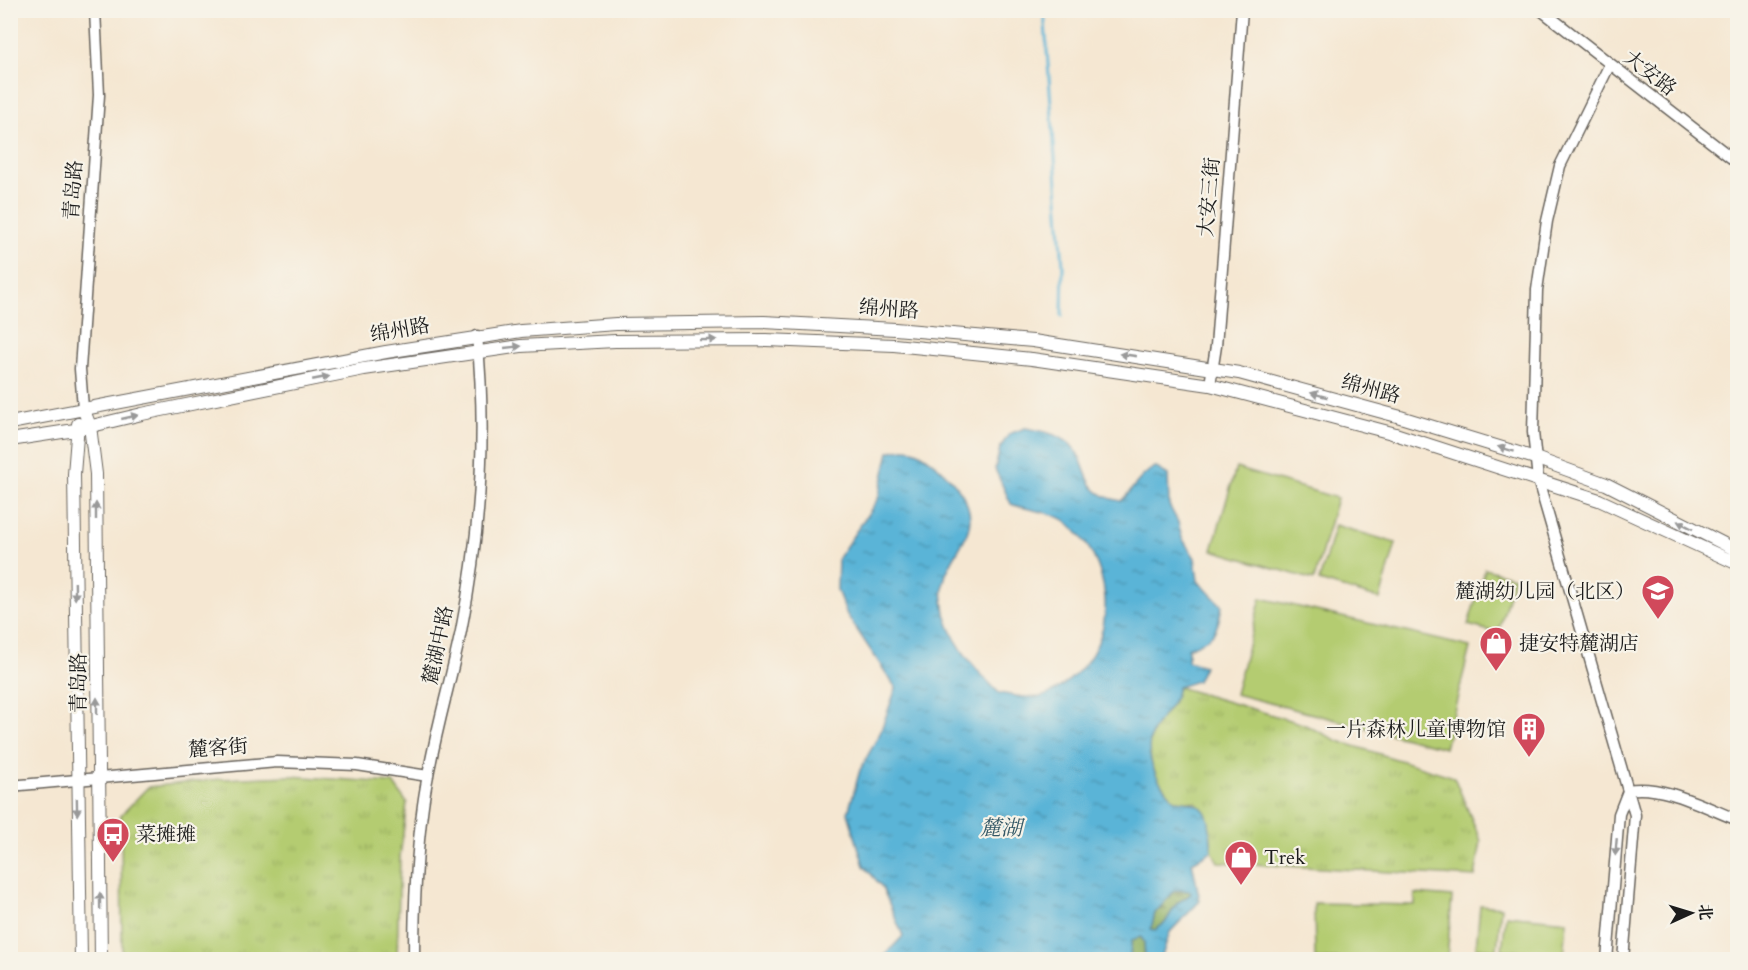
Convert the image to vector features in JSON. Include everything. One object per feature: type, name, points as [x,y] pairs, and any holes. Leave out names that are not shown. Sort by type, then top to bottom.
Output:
[{"type":"main road","name":"绵州路","points":[[10,423],[477,336],[616,324],[764,322],[895,329],[1033,341],[1212,368],[1397,416],[1535,458],[1606,484],[1737,551]]},
{"type":"main road","name":"绵州路","points":[[10,440],[75,430],[364,369],[479,351],[615,341],[766,339],[894,345],[1032,359],[1210,386],[1392,433],[1599,500],[1737,564]]},
{"type":"main road","name":"青岛路","points":[[83,408],[90,426],[96,474],[101,960]]},
{"type":"main road","name":"青岛路","points":[[81,960],[77,779],[75,430],[83,408]]},
{"type":"street","name":"青岛路","points":[[83,408],[80,369],[99,95],[95,10]]},
{"type":"street","name":"大安三街","points":[[1210,386],[1216,346],[1242,10]]},
{"type":"street","name":"大安路","points":[[1541,10],[1737,163]]},
{"type":"street","points":[[1610,64],[1560,166],[1547,221],[1537,290],[1533,432],[1538,480],[1635,815],[1623,960]]},
{"type":"street","name":"麓湖中路","points":[[414,960],[417,863],[428,777],[461,631],[476,524],[481,466],[477,336]]},
{"type":"street","name":"麓客街","points":[[10,786],[296,762],[357,765],[428,777]]},
{"type":"street","points":[[1628,790],[1641,788],[1658,790],[1737,820]]},
{"type":"street","points":[[1607,960],[1619,814],[1628,790]]},
{"type":"green space","points":[[1236,468],[1337,498],[1314,580],[1212,550]]},
{"type":"green space","points":[[1335,525],[1396,543],[1380,599],[1319,581]]},
{"type":"green space","points":[[1485,569],[1514,577],[1498,633],[1468,625]]},
{"type":"green space","points":[[1261,598],[1470,647],[1445,748],[1235,694]]},
{"type":"green space","points":[[1178,687],[1303,724],[1338,741],[1454,777],[1481,841],[1475,877],[1218,862],[1212,851],[1209,824],[1196,802],[1174,800],[1162,785],[1152,766],[1149,746],[1151,737],[1155,727],[1171,705]]},
{"type":"green space","points":[[290,776],[393,783],[407,803],[400,857],[397,959],[122,959],[121,815],[148,787],[221,779]]},
{"type":"green space","points":[[1175,890],[1191,891],[1191,894],[1177,903],[1165,923],[1155,930],[1151,929],[1155,913]]},
{"type":"green space","points":[[1415,894],[1452,897],[1447,959],[1315,959],[1314,903],[1415,905]]},
{"type":"green space","points":[[1480,905],[1501,907],[1497,950],[1476,948]]},
{"type":"green space","points":[[1506,915],[1567,921],[1564,956],[1502,950]]},
{"type":"green space","points":[[1141,937],[1144,942],[1145,959],[1133,959],[1130,954],[1132,940]]},
{"type":"water","name":"麓湖","points":[[1025,428],[1060,437],[1077,452],[1091,485],[1107,497],[1121,501],[1145,474],[1155,467],[1168,475],[1169,505],[1178,522],[1182,538],[1195,558],[1198,581],[1222,606],[1213,634],[1188,648],[1188,661],[1204,666],[1197,681],[1178,687],[1171,705],[1155,727],[1149,746],[1152,766],[1162,785],[1174,800],[1196,804],[1206,814],[1209,820],[1212,851],[1192,862],[1200,901],[1170,932],[1161,959],[1145,959],[1144,942],[1141,937],[1132,940],[1130,954],[1133,959],[881,959],[903,936],[882,887],[864,866],[848,813],[860,770],[880,733],[896,688],[847,615],[837,590],[838,558],[878,499],[889,452],[908,449],[923,455],[956,485],[967,503],[969,512],[970,523],[967,533],[946,573],[943,591],[945,615],[963,652],[999,693],[1040,697],[1061,687],[1078,672],[1091,655],[1100,637],[1105,617],[1105,596],[1101,575],[1082,538],[1067,522],[1056,516],[1011,504],[995,469],[1000,448],[1009,434]],"holes":[[[1175,890],[1190,891],[1191,894],[1177,903],[1165,923],[1155,930],[1151,929],[1155,913]]]},
{"type":"waterway","points":[[1044,10],[1063,266],[1062,316]]},
{"type":"place","name":"麓湖幼儿园（北区）","points":[[1658,620]]},
{"type":"place","name":"捷安特麓湖店","points":[[1496,672]]},
{"type":"place","name":"一片森林儿童博物馆","points":[[1529,758]]},
{"type":"place","name":"菜摊摊","points":[[113,863]]},
{"type":"place","name":"Trek","points":[[1241,886]]}]
